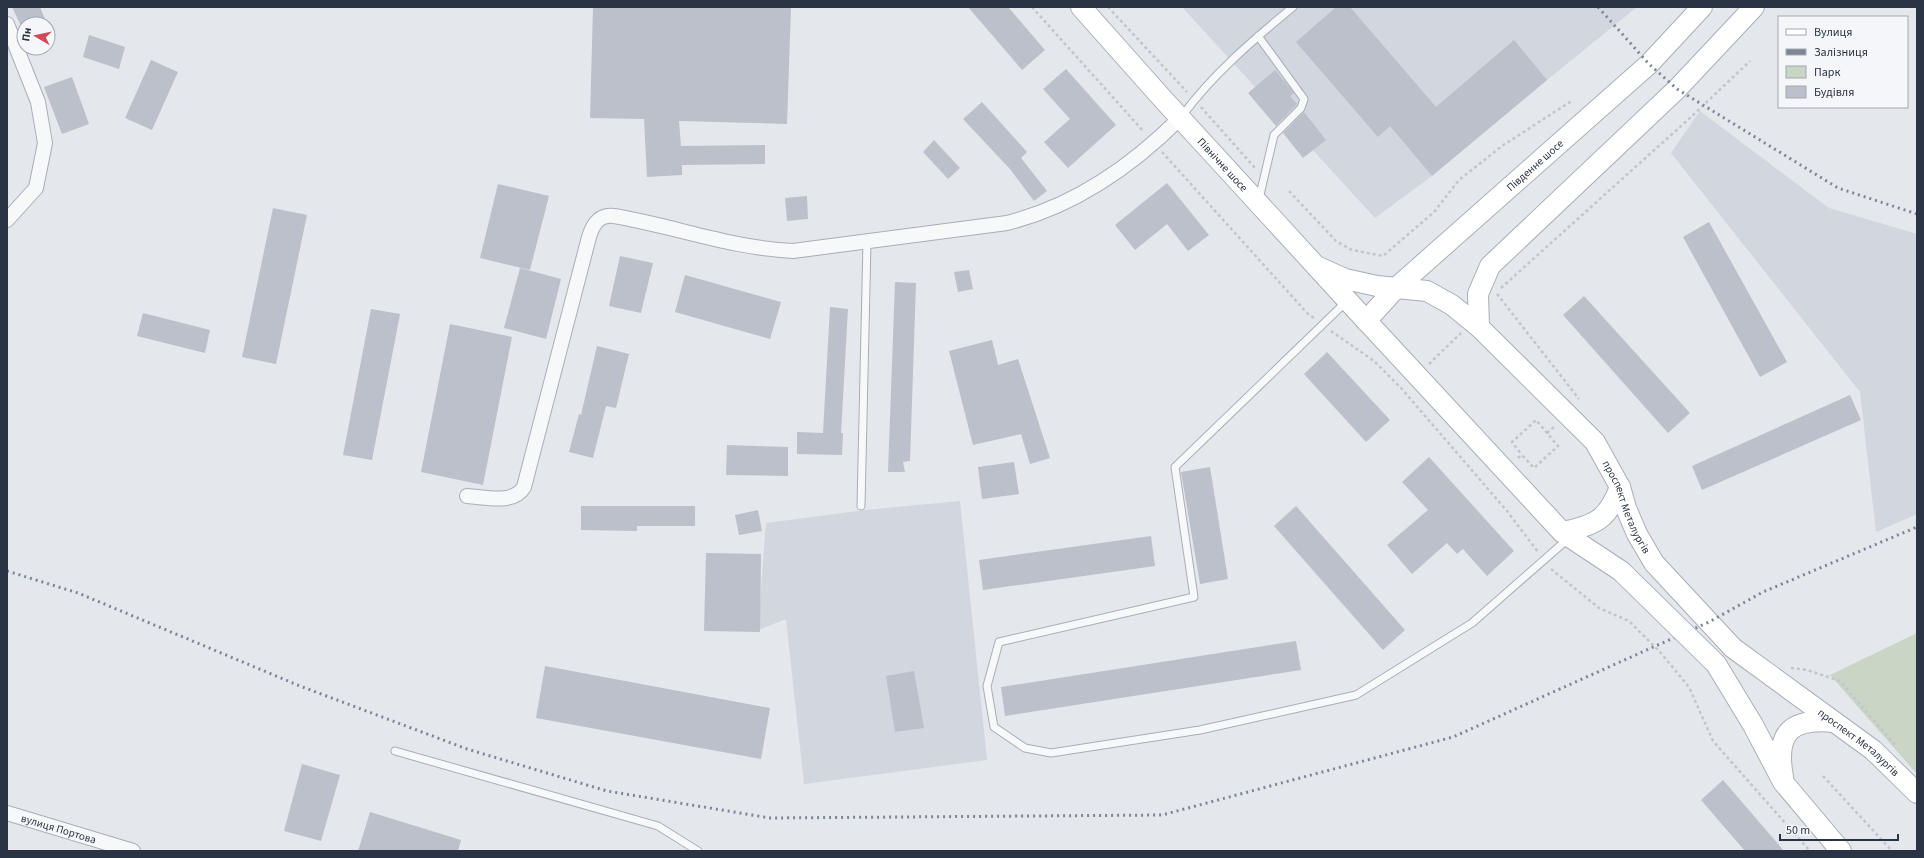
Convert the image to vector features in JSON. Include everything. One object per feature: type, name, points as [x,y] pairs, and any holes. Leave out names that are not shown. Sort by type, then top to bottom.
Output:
[{"type":"main road","name":"Північне шосе","points":[[1081,7],[1180,118],[1366,321]]},
{"type":"main road","points":[[1475,324],[1478,294],[1490,266],[1677,89],[1754,7]]},
{"type":"main road","name":"Південне шосе","points":[[1366,321],[1396,288],[1649,64],[1697,9]]},
{"type":"main road","name":"проспект Металургів","points":[[1316,266],[1345,279],[1377,286],[1426,291],[1452,305],[1475,324],[1595,442],[1620,487],[1628,514],[1645,549],[1654,563],[1733,648],[1873,750],[1917,793]]},
{"type":"main road","points":[[1366,321],[1566,534],[1621,571],[1716,664],[1753,725],[1784,782],[1841,851]]},
{"type":"main road","points":[[1566,534],[1584,528],[1606,514],[1614,502],[1620,487]]},
{"type":"main road","points":[[1784,782],[1780,763],[1781,752],[1789,731],[1797,724],[1805,722],[1834,722]]},
{"type":"street","points":[[7,24],[10,39],[38,102],[45,143],[36,188],[7,220]]},
{"type":"street","points":[[468,496],[510,498],[524,487],[590,233],[595,222],[601,217],[605,215],[623,217],[764,250],[793,251],[1007,222],[1035,216],[1057,207],[1098,184],[1155,144],[1180,118]]},
{"type":"street","name":"вулиця Портова","points":[[7,813],[133,851]]},
{"type":"lane","points":[[1180,118],[1194,100],[1258,36],[1293,7]]},
{"type":"lane","points":[[1258,36],[1304,99],[1301,108],[1274,135],[1258,203]]},
{"type":"lane","points":[[861,506],[867,242]]},
{"type":"lane","points":[[1348,301],[1175,467],[1194,597],[1000,642],[987,686],[994,727],[1025,748],[1051,753],[1200,730],[1356,695],[1472,623],[1544,560],[1566,534]]},
{"type":"lane","points":[[396,751],[658,826],[698,851]]},
{"type":"path","points":[[1032,7],[1308,314],[1374,361],[1401,388],[1506,511],[1553,572],[1599,608],[1629,621],[1660,652],[1688,687],[1713,741],[1810,851]]},
{"type":"path","points":[[1108,7],[1258,171]]},
{"type":"path","points":[[1583,404],[1496,293],[1691,118],[1750,61]]},
{"type":"path","points":[[1289,191],[1336,241],[1352,250],[1383,256],[1434,212],[1459,180],[1502,146],[1573,100]]},
{"type":"path","points":[[1417,376],[1475,324]]},
{"type":"path","points":[[1536,420],[1558,446],[1534,468],[1522,455],[1512,442],[1536,420]]},
{"type":"path","points":[[1547,433],[1556,425]]},
{"type":"path","points":[[1517,459],[1522,455]]},
{"type":"path","points":[[1784,667],[1807,670],[1840,681],[1896,746]]},
{"type":"path","points":[[1823,776],[1892,851]]},
{"type":"shaded area","points":[[1182,7],[1637,7],[1432,176],[1375,218]]},
{"type":"shaded area","points":[[1700,111],[1829,208],[1917,234],[1917,514],[1876,532],[1860,392],[1671,153]]},
{"type":"shaded area","points":[[960,501],[987,760],[804,784],[786,619],[758,630],[766,523],[865,510]]},
{"type":"green space","points":[[1917,633],[1917,774],[1830,675]]},
{"type":"building","points":[[12,7],[40,7],[44,16],[16,16]]},
{"type":"building","points":[[593,7],[791,7],[787,124],[679,121],[681,146],[765,145],[765,164],[682,165],[682,175],[647,177],[644,119],[590,118]]},
{"type":"building","points":[[968,7],[1008,7],[1045,50],[1022,70]]},
{"type":"building","points":[[1336,7],[1350,7],[1436,107],[1514,40],[1547,80],[1432,176],[1390,126],[1378,137],[1296,42]]},
{"type":"building","points":[[89,35],[125,47],[119,69],[83,57]]},
{"type":"building","points":[[151,60],[178,72],[152,130],[125,118]]},
{"type":"building","points":[[1066,69],[1116,125],[1068,168],[1044,142],[1070,119],[1043,89]]},
{"type":"building","points":[[1275,70],[1294,93],[1290,96],[1297,104],[1276,126],[1248,93]]},
{"type":"building","points":[[72,77],[89,124],[62,134],[44,87]]},
{"type":"building","points":[[982,102],[1027,152],[1021,158],[1047,191],[1034,201],[1010,169],[963,119]]},
{"type":"building","points":[[1304,112],[1326,140],[1303,158],[1283,133]]},
{"type":"building","points":[[934,140],[960,168],[948,179],[923,152]]},
{"type":"building","points":[[1167,183],[1209,235],[1188,251],[1167,224],[1135,250],[1115,225]]},
{"type":"building","points":[[498,184],[549,196],[530,270],[480,258]]},
{"type":"building","points":[[807,196],[808,219],[787,221],[785,198]]},
{"type":"building","points":[[273,208],[307,215],[276,364],[242,357]]},
{"type":"building","points":[[1709,222],[1787,362],[1760,377],[1683,237]]},
{"type":"building","points":[[620,256],[653,263],[641,313],[609,306]]},
{"type":"building","points":[[520,268],[561,279],[546,339],[504,328]]},
{"type":"building","points":[[969,270],[973,289],[958,292],[954,272]]},
{"type":"building","points":[[685,275],[781,302],[770,339],[675,312]]},
{"type":"building","points":[[895,282],[916,283],[910,461],[903,462],[905,472],[888,472]]},
{"type":"building","points":[[1584,296],[1690,413],[1668,433],[1563,315]]},
{"type":"building","points":[[830,307],[848,309],[841,433],[843,433],[842,455],[797,454],[797,432],[823,433]]},
{"type":"building","points":[[371,309],[400,314],[372,460],[343,455]]},
{"type":"building","points":[[143,313],[210,330],[205,353],[137,336]]},
{"type":"building","points":[[450,324],[512,337],[483,485],[421,472]]},
{"type":"building","points":[[992,340],[998,365],[1018,359],[1050,458],[1030,464],[1021,434],[973,445],[949,351]]},
{"type":"building","points":[[597,346],[629,354],[616,408],[606,406],[593,458],[569,452],[579,414],[581,415]]},
{"type":"building","points":[[1327,352],[1390,420],[1366,442],[1304,374]]},
{"type":"building","points":[[1850,395],[1861,420],[1702,490],[1692,466]]},
{"type":"building","points":[[727,445],[788,447],[788,476],[726,475]]},
{"type":"building","points":[[1429,457],[1514,551],[1487,576],[1463,549],[1457,554],[1447,543],[1412,574],[1387,545],[1428,510],[1402,482]]},
{"type":"building","points":[[1014,462],[1019,494],[982,499],[978,467]]},
{"type":"building","points":[[1210,467],[1228,579],[1200,584],[1181,472]]},
{"type":"building","points":[[581,506],[695,506],[695,526],[637,526],[637,531],[581,530]]},
{"type":"building","points":[[1296,506],[1405,630],[1383,650],[1274,526]]},
{"type":"building","points":[[758,510],[762,531],[739,535],[735,515]]},
{"type":"building","points":[[1151,536],[1155,566],[983,590],[979,560]]},
{"type":"building","points":[[706,553],[761,554],[760,632],[704,631]]},
{"type":"building","points":[[1296,641],[1301,670],[1005,716],[1001,687]]},
{"type":"building","points":[[545,666],[770,708],[761,759],[536,718]]},
{"type":"building","points":[[914,671],[924,728],[895,732],[886,676]]},
{"type":"building","points":[[302,764],[340,775],[321,841],[284,831]]},
{"type":"building","points":[[1723,780],[1784,851],[1745,851],[1701,800]]},
{"type":"building","points":[[370,812],[461,840],[458,851],[358,851]]},
{"type":"railway","points":[[1598,7],[1649,64],[1677,89],[1838,188],[1917,214]]},
{"type":"railway","points":[[7,571],[78,593],[300,686],[467,749],[607,791],[770,818],[1162,815],[1453,737],[1709,622],[1763,592],[1917,527]]}]
